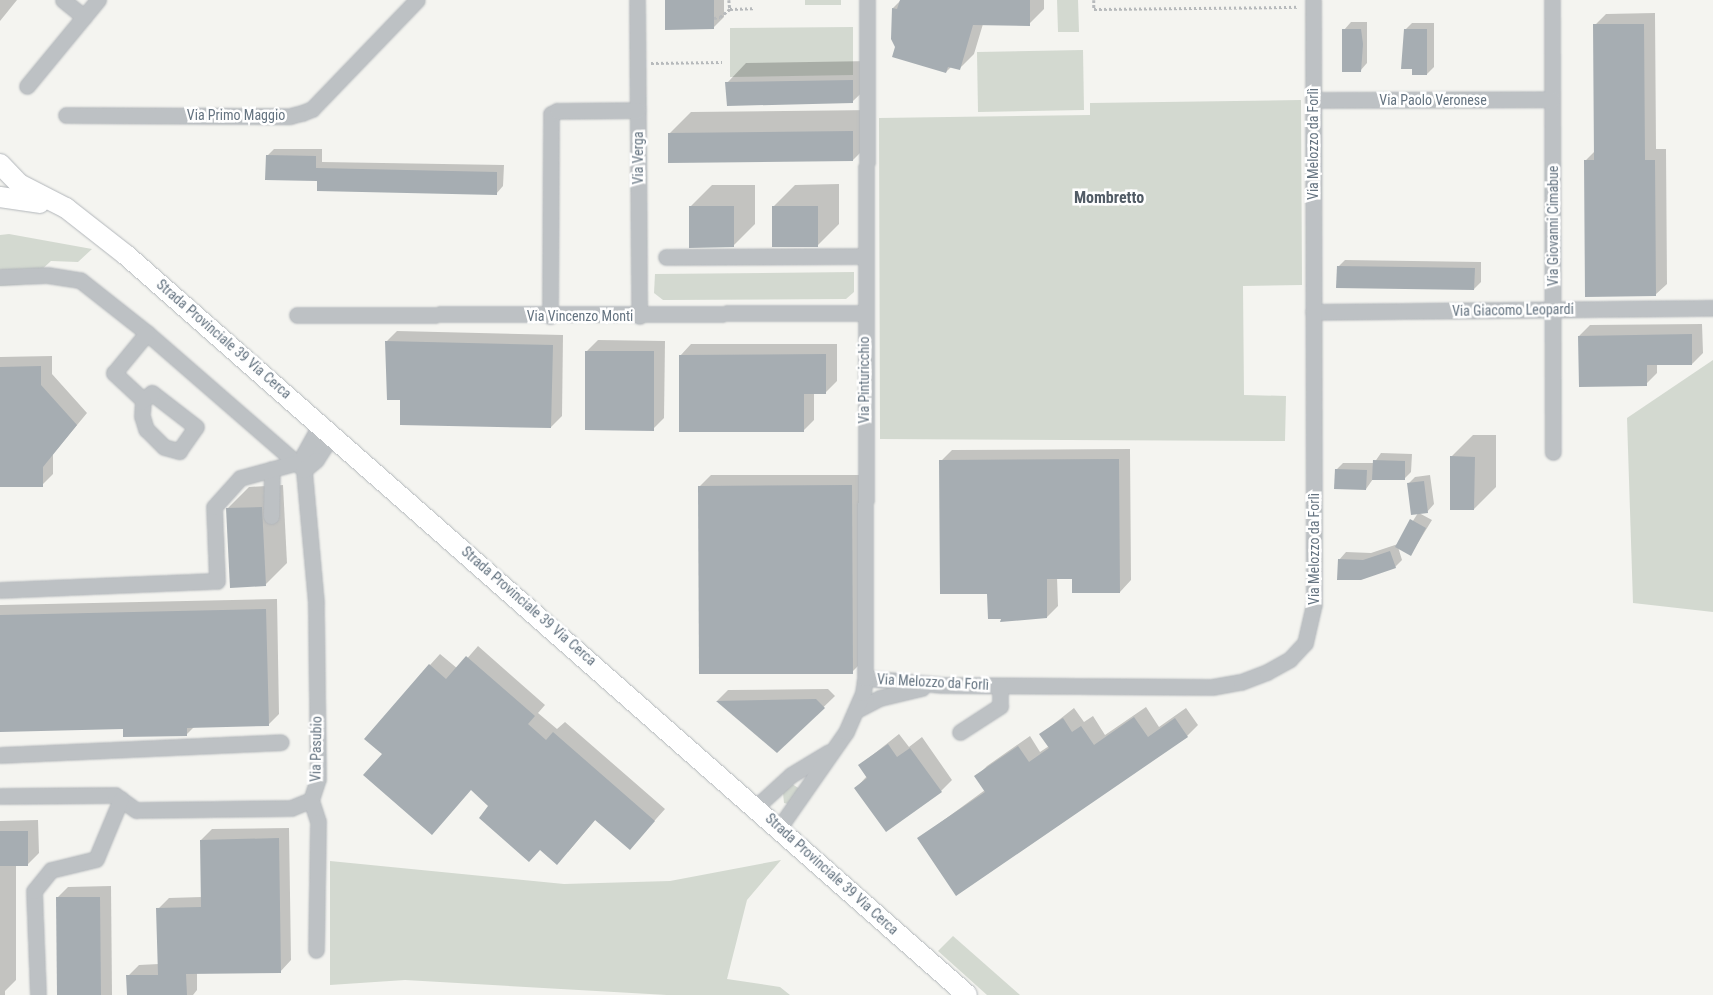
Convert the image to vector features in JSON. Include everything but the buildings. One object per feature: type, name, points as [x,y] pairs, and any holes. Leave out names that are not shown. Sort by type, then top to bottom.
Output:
[{"type":"main road","name":"Strada Provinciale 39 Via Cerca","points":[[0,164],[19,184],[66,208],[84,224],[126,254],[328,429],[967,995]]},
{"type":"main road","name":"Strada Provinciale 39 Via Cerca","points":[[0,196],[49,206],[84,224]]},
{"type":"street","points":[[63,0],[84,17]]},
{"type":"street","points":[[27,86],[98,0]]},
{"type":"street","name":"Via Primo Maggio","points":[[66,115],[290,116],[302,113],[312,109],[418,0]]},
{"type":"street","name":"Via Verga","points":[[637,0],[639,316]]},
{"type":"street","name":"Via Pinturicchio","points":[[830,751],[846,732],[857,710],[865,678],[864,256],[867,0]]},
{"type":"street","name":"Via Giovanni Cimabue","points":[[1552,0],[1553,452]]},
{"type":"street","name":"Via Melozzo da Forlì","points":[[865,678],[943,685],[1212,687],[1268,672],[1290,660],[1305,643],[1314,604],[1313,4]]},
{"type":"street","name":"Via Paolo Veronese","points":[[1313,100],[1552,99]]},
{"type":"street","points":[[550,316],[551,114],[557,111],[638,110]]},
{"type":"street","points":[[666,257],[864,256]]},
{"type":"street","points":[[0,277],[47,275],[80,280],[146,333],[300,467]]},
{"type":"street","name":"Via Giacomo Leopardi","points":[[1313,312],[1713,308]]},
{"type":"street","name":"Via Vincenzo Monti","points":[[297,315],[639,316],[864,313]]},
{"type":"street","points":[[143,400],[114,373],[146,333]]},
{"type":"street","points":[[0,590],[217,581],[214,506],[240,478],[272,469],[300,467],[316,460],[327,443],[328,429]]},
{"type":"street","name":"Via Pasubio","points":[[0,796],[115,795],[136,810],[292,808],[310,800],[318,779],[316,603],[300,467]]},
{"type":"street","points":[[271,516],[272,469]]},
{"type":"street","points":[[857,710],[880,698],[912,689],[943,685]]},
{"type":"street","points":[[960,732],[1000,706],[1000,686]]},
{"type":"street","points":[[0,755],[281,742]]},
{"type":"street","points":[[756,807],[791,775],[830,751]]},
{"type":"street","points":[[779,828],[809,788],[830,751]]},
{"type":"street","points":[[38,995],[34,891],[51,870],[96,859],[122,799]]},
{"type":"street","points":[[310,800],[318,822],[316,950]]},
{"type":"path","points":[[730,0],[730,8]]},
{"type":"path","points":[[1094,0],[1094,9],[1313,4]]},
{"type":"path","points":[[714,18],[720,17],[730,8],[754,8]]},
{"type":"path","points":[[637,64],[722,62]]},
{"type":"shaded area","points":[[805,0],[841,0],[841,5],[805,5]]},
{"type":"shaded area","points":[[1057,0],[1078,0],[1079,32],[1058,32]]},
{"type":"shaded area","points":[[853,27],[853,75],[730,77],[730,28]]},
{"type":"shaded area","points":[[1083,50],[1084,110],[978,112],[977,52]]},
{"type":"shaded area","points":[[1301,100],[1302,285],[1243,286],[1244,395],[1286,396],[1285,441],[880,439],[879,118],[1090,115],[1090,103]]},
{"type":"shaded area","points":[[9,234],[92,249],[78,262],[51,261],[26,284],[0,286],[0,235]]},
{"type":"shaded area","points":[[854,272],[854,292],[846,299],[663,300],[654,293],[655,274]]},
{"type":"shaded area","points":[[1713,360],[1713,612],[1633,603],[1627,418]]},
{"type":"shaded area","points":[[792,784],[800,789],[788,804],[784,803],[783,793]]},
{"type":"shaded area","points":[[781,860],[747,900],[727,979],[780,987],[790,995],[667,995],[405,980],[330,985],[330,861],[564,884],[670,881]]},
{"type":"shaded area","points":[[953,936],[1020,995],[987,995],[938,951]]},
{"type":"district","name":"Mombretto","points":[[1109,198]]}]
